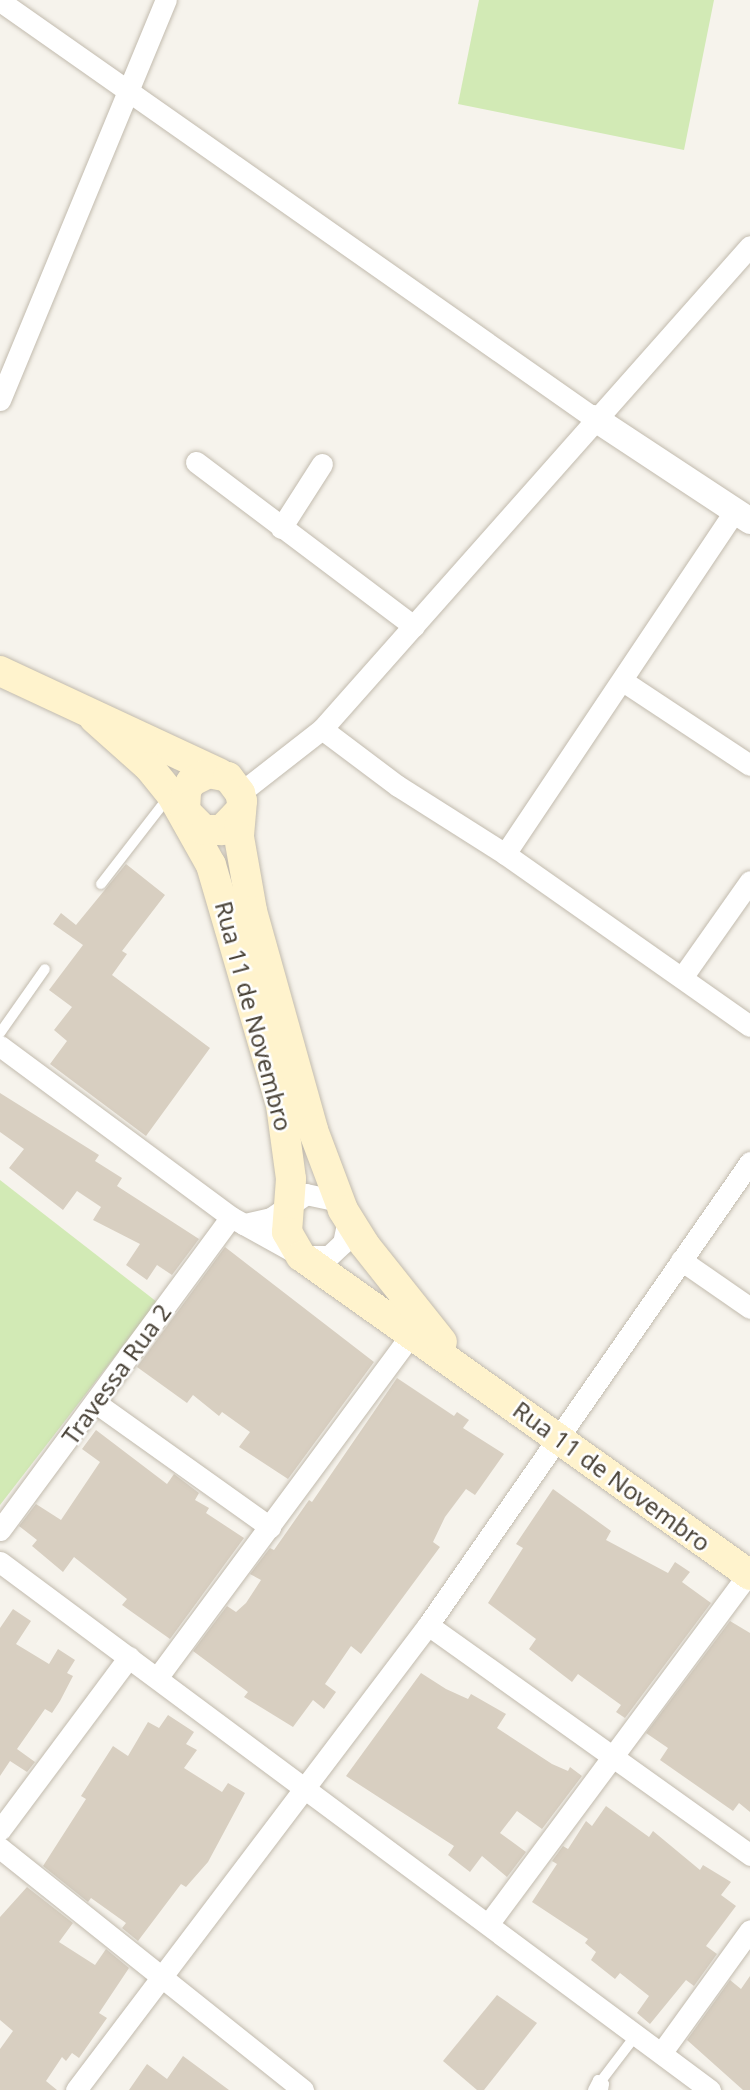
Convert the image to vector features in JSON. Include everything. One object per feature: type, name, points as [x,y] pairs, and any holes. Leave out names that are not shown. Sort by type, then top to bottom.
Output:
[{"type":"main road","name":"Rua 11 de Novembro","points":[[0,671],[94,718],[156,742],[233,792]]},
{"type":"main road","name":"Rua 11 de Novembro","points":[[94,718],[149,767],[189,820]]},
{"type":"main road","name":"Rua 11 de Novembro","points":[[473,1377],[382,1272],[343,1210],[302,1094],[252,911],[233,792],[209,773],[191,782],[183,801],[227,912],[281,1105],[290,1155],[287,1232],[301,1256],[750,1574]]},
{"type":"main road","points":[[189,820],[204,830],[222,830],[233,792]]},
{"type":"street","points":[[0,400],[166,0]]},
{"type":"street","points":[[0,1],[594,418],[742,517],[622,681],[505,854]]},
{"type":"street","points":[[233,792],[322,729],[594,418],[750,246]]},
{"type":"street","points":[[196,462],[414,625]]},
{"type":"street","points":[[281,528],[323,464]]},
{"type":"street","points":[[622,681],[750,765]]},
{"type":"street","points":[[322,729],[398,786],[505,854],[750,1026]]},
{"type":"street","points":[[682,976],[750,881]]},
{"type":"street","points":[[0,1046],[237,1220],[301,1256],[323,1259],[337,1251],[346,1233],[343,1210],[319,1194],[306,1194],[271,1218],[237,1220]]},
{"type":"street","points":[[76,2090],[306,1791],[428,1625],[562,1439],[750,1162]]},
{"type":"street","name":"Travessa Rua 2","points":[[0,1530],[237,1220]]},
{"type":"street","points":[[681,1260],[750,1308]]},
{"type":"street","points":[[157,1678],[411,1335]]},
{"type":"street","points":[[96,1403],[270,1527]]},
{"type":"street","points":[[0,1562],[306,1791],[489,1923],[710,2090]]},
{"type":"street","points":[[489,1923],[750,1574]]},
{"type":"street","points":[[428,1625],[750,1855]]},
{"type":"street","points":[[0,1830],[129,1657]]},
{"type":"street","points":[[0,1848],[303,2090]]},
{"type":"street","points":[[662,2052],[750,1930]]},
{"type":"lane","points":[[101,884],[171,794]]},
{"type":"lane","points":[[0,1033],[45,969]]},
{"type":"lane","points":[[599,2087],[636,2035]]},
{"type":"green space","points":[[479,0],[714,0],[684,150],[458,104]]},
{"type":"green space","points":[[0,1180],[157,1302],[0,1505]]},
{"type":"building","points":[[126,864],[165,895],[122,951],[127,954],[112,975],[210,1048],[146,1136],[50,1064],[67,1041],[54,1030],[72,1007],[49,990],[83,945],[53,924],[61,913],[76,925]]},
{"type":"building","points":[[0,1093],[99,1155],[95,1161],[122,1178],[117,1186],[199,1239],[172,1275],[157,1265],[147,1280],[126,1265],[140,1244],[93,1220],[101,1207],[77,1191],[63,1210],[9,1168],[24,1149],[0,1132]]},
{"type":"building","points":[[225,1247],[374,1362],[288,1479],[239,1447],[250,1432],[222,1412],[219,1416],[193,1395],[187,1403],[137,1367]]},
{"type":"building","points":[[397,1378],[454,1416],[457,1412],[469,1420],[463,1428],[504,1454],[475,1495],[466,1489],[445,1517],[433,1542],[440,1547],[361,1654],[351,1646],[325,1684],[336,1692],[324,1709],[313,1700],[293,1727],[244,1697],[248,1692],[193,1651],[227,1606],[236,1612],[246,1603],[261,1580],[250,1574],[270,1548],[274,1550],[309,1500],[312,1502]]},
{"type":"building","points":[[96,1430],[167,1484],[174,1474],[199,1493],[195,1500],[209,1508],[206,1513],[244,1538],[170,1639],[122,1605],[127,1599],[74,1557],[63,1572],[32,1546],[37,1540],[19,1526],[36,1504],[61,1520],[100,1462],[82,1449]]},
{"type":"building","points":[[553,1489],[611,1531],[606,1540],[668,1573],[675,1562],[690,1572],[682,1582],[711,1603],[625,1718],[616,1712],[621,1705],[578,1674],[572,1682],[529,1649],[536,1639],[488,1603],[523,1548],[516,1544]]},
{"type":"building","points":[[13,1609],[31,1621],[16,1644],[49,1664],[58,1649],[75,1660],[67,1673],[73,1676],[60,1701],[52,1713],[45,1709],[17,1749],[35,1762],[27,1772],[10,1761],[0,1776],[0,1628]]},
{"type":"building","points":[[730,1621],[750,1633],[750,1812],[739,1803],[733,1811],[660,1760],[668,1748],[646,1733]]},
{"type":"building","points":[[421,1673],[446,1689],[468,1699],[471,1694],[506,1714],[497,1728],[552,1764],[568,1771],[570,1767],[582,1776],[542,1829],[517,1811],[500,1833],[526,1852],[507,1877],[482,1856],[470,1872],[448,1855],[454,1846],[346,1776]]},
{"type":"building","points":[[168,1715],[194,1732],[186,1744],[197,1750],[184,1768],[222,1792],[228,1783],[245,1793],[208,1862],[186,1887],[181,1884],[138,1941],[122,1928],[126,1923],[91,1898],[88,1902],[43,1866],[86,1799],[81,1796],[113,1746],[128,1756],[148,1722],[159,1728]]},
{"type":"building","points":[[606,1806],[649,1837],[653,1831],[700,1870],[703,1865],[731,1882],[721,1895],[736,1906],[706,1946],[717,1954],[694,1986],[686,1980],[650,2024],[637,2013],[649,1996],[620,1973],[615,1979],[591,1960],[596,1952],[585,1943],[588,1939],[532,1902],[557,1864],[552,1861],[563,1846],[568,1849],[586,1821],[592,1826]]},
{"type":"building","points":[[27,1887],[73,1923],[59,1942],[95,1965],[106,1949],[129,1968],[99,2013],[107,2018],[79,2058],[72,2053],[66,2061],[62,2057],[46,2081],[57,2090],[0,2090],[0,2049],[13,2031],[0,2020],[0,1917]]},
{"type":"building","points":[[750,1976],[750,2090],[743,2090],[687,2040],[730,1980],[741,1989]]},
{"type":"building","points":[[497,1995],[537,2023],[484,2090],[477,2090],[443,2061]]},
{"type":"building","points":[[183,2056],[229,2090],[129,2090],[147,2064],[167,2079]]}]
